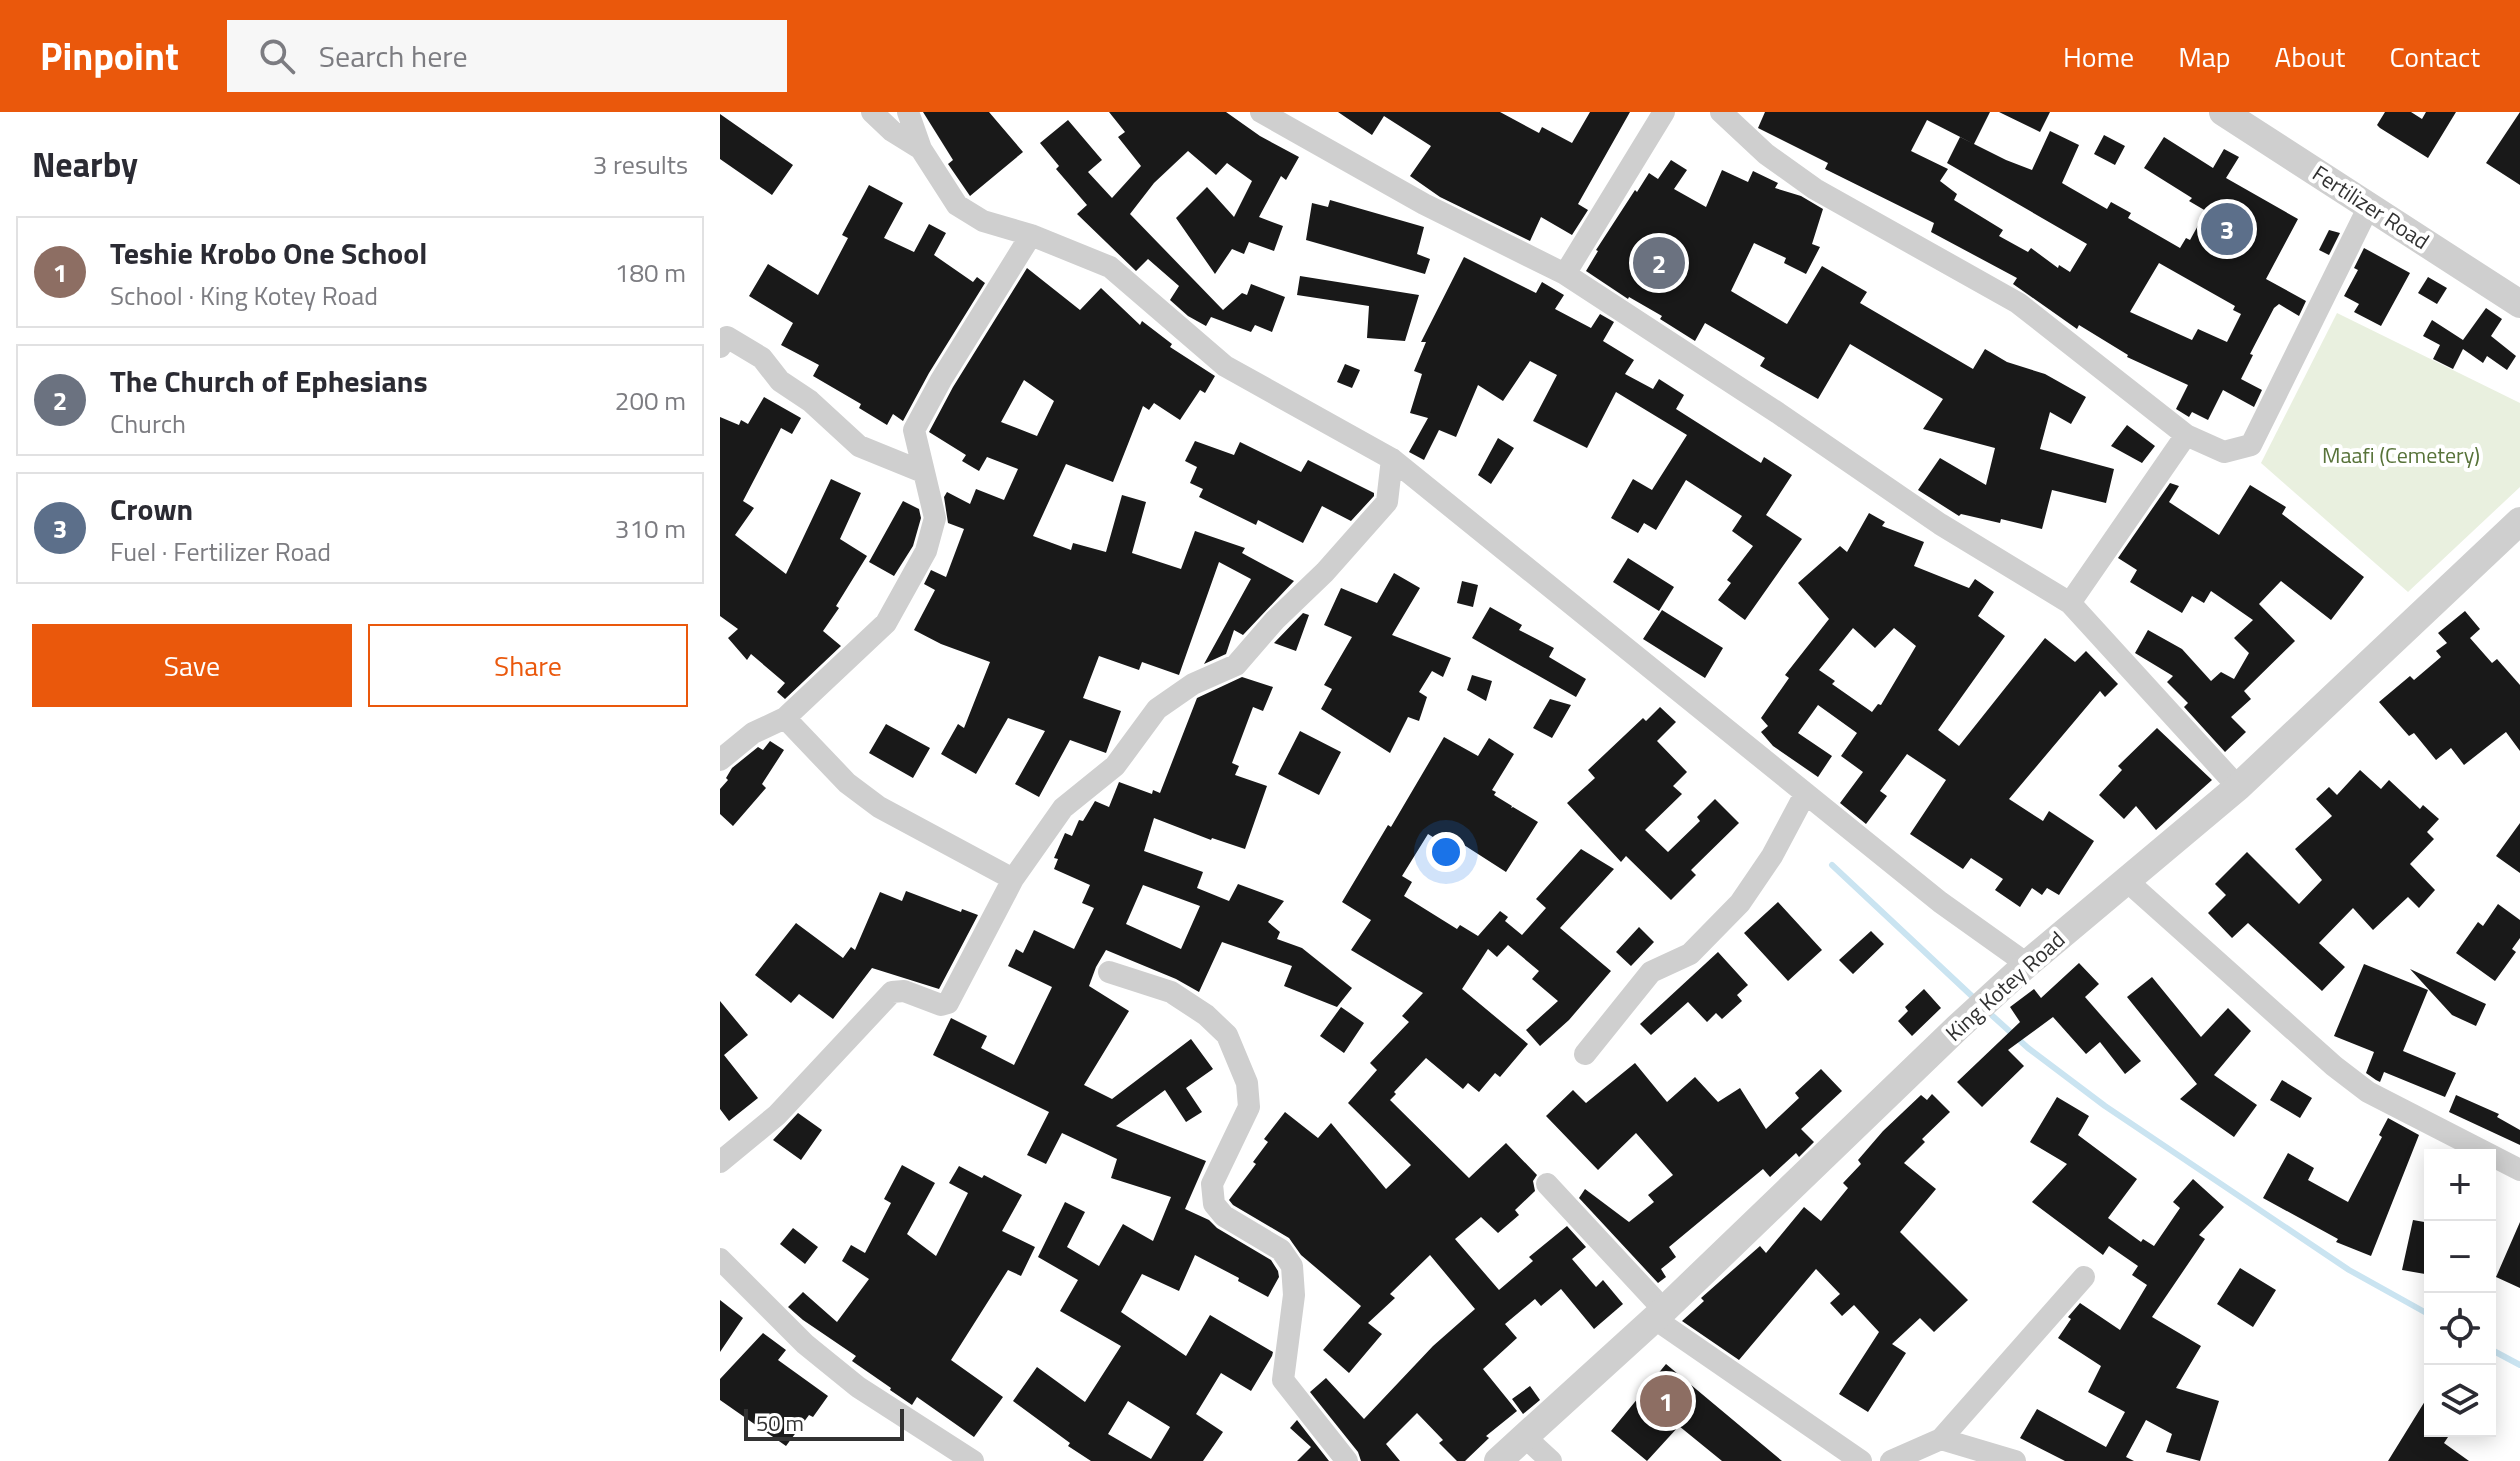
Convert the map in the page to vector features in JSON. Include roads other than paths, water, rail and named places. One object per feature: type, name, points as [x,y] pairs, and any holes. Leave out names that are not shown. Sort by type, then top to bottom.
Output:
[{"type":"street","points":[[872,112],[892,131],[921,149]]},
{"type":"street","points":[[908,112],[921,149],[957,205],[983,221],[1031,235],[1110,267],[1225,366],[1392,459],[1940,902],[2018,972]]},
{"type":"street","points":[[1261,112],[1424,204],[1565,274],[1778,413],[1940,524],[2070,603],[2238,787]]},
{"type":"street","points":[[1565,274],[1664,112]]},
{"type":"street","points":[[1721,112],[1766,154],[1815,189],[2018,303],[2186,435],[2224,452],[2251,445],[2369,206]]},
{"type":"street","name":"Fertilizer Road","points":[[2223,112],[2520,304]]},
{"type":"street","points":[[720,760],[753,733],[785,718],[886,623],[926,551],[935,518],[914,430],[941,380],[1031,235]]},
{"type":"street","points":[[720,347],[727,337],[740,342],[762,358],[780,381],[810,401],[859,446],[923,472]]},
{"type":"street","points":[[2070,603],[2186,435]]},
{"type":"street","points":[[720,1162],[777,1115],[892,992],[904,991],[941,1005],[948,1003],[1013,879],[1063,808],[1115,766],[1157,709],[1193,684],[1236,665],[1275,620],[1325,572],[1387,502],[1392,459]]},
{"type":"street","name":"King Kotey Road","points":[[1498,1461],[1659,1314],[1958,1027],[2018,972],[2238,787],[2520,521]]},
{"type":"street","points":[[785,718],[847,783],[879,807],[1013,879]]},
{"type":"street","points":[[1585,1054],[1651,972],[1690,954],[1740,903],[1772,856],[1805,794]]},
{"type":"street","points":[[2127,881],[2334,1066],[2368,1092],[2520,1170]]},
{"type":"street","points":[[1109,972],[1171,992],[1206,1015],[1227,1035],[1247,1083],[1249,1107],[1212,1184],[1214,1204],[1224,1216],[1281,1250],[1292,1266],[1294,1295],[1283,1380],[1347,1461]]},
{"type":"street","points":[[1547,1184],[1659,1314],[1861,1461]]},
{"type":"street","points":[[720,1259],[805,1344],[858,1387],[973,1461]]},
{"type":"street","points":[[1891,1461],[1941,1439],[2084,1277]]},
{"type":"street","points":[[1525,1437],[1551,1461]]},
{"type":"street","points":[[1941,1439],[2015,1461]]},
{"type":"waterway","points":[[1832,865],[1975,999]]},
{"type":"waterway","points":[[1986,1010],[2028,1048],[2105,1106],[2349,1270],[2424,1312]]},
{"type":"waterway","points":[[2496,1352],[2520,1365]]},
{"type":"place","name":"Crown","points":[[2227,229]]},
{"type":"place","name":"The Church of Ephesians","points":[[1659,263]]},
{"type":"place","name":"Teshie Krobo One School","points":[[1666,1401]]},
{"type":"park label","name":"Maafi (Cemetery)","points":[[2401,455]]}]
